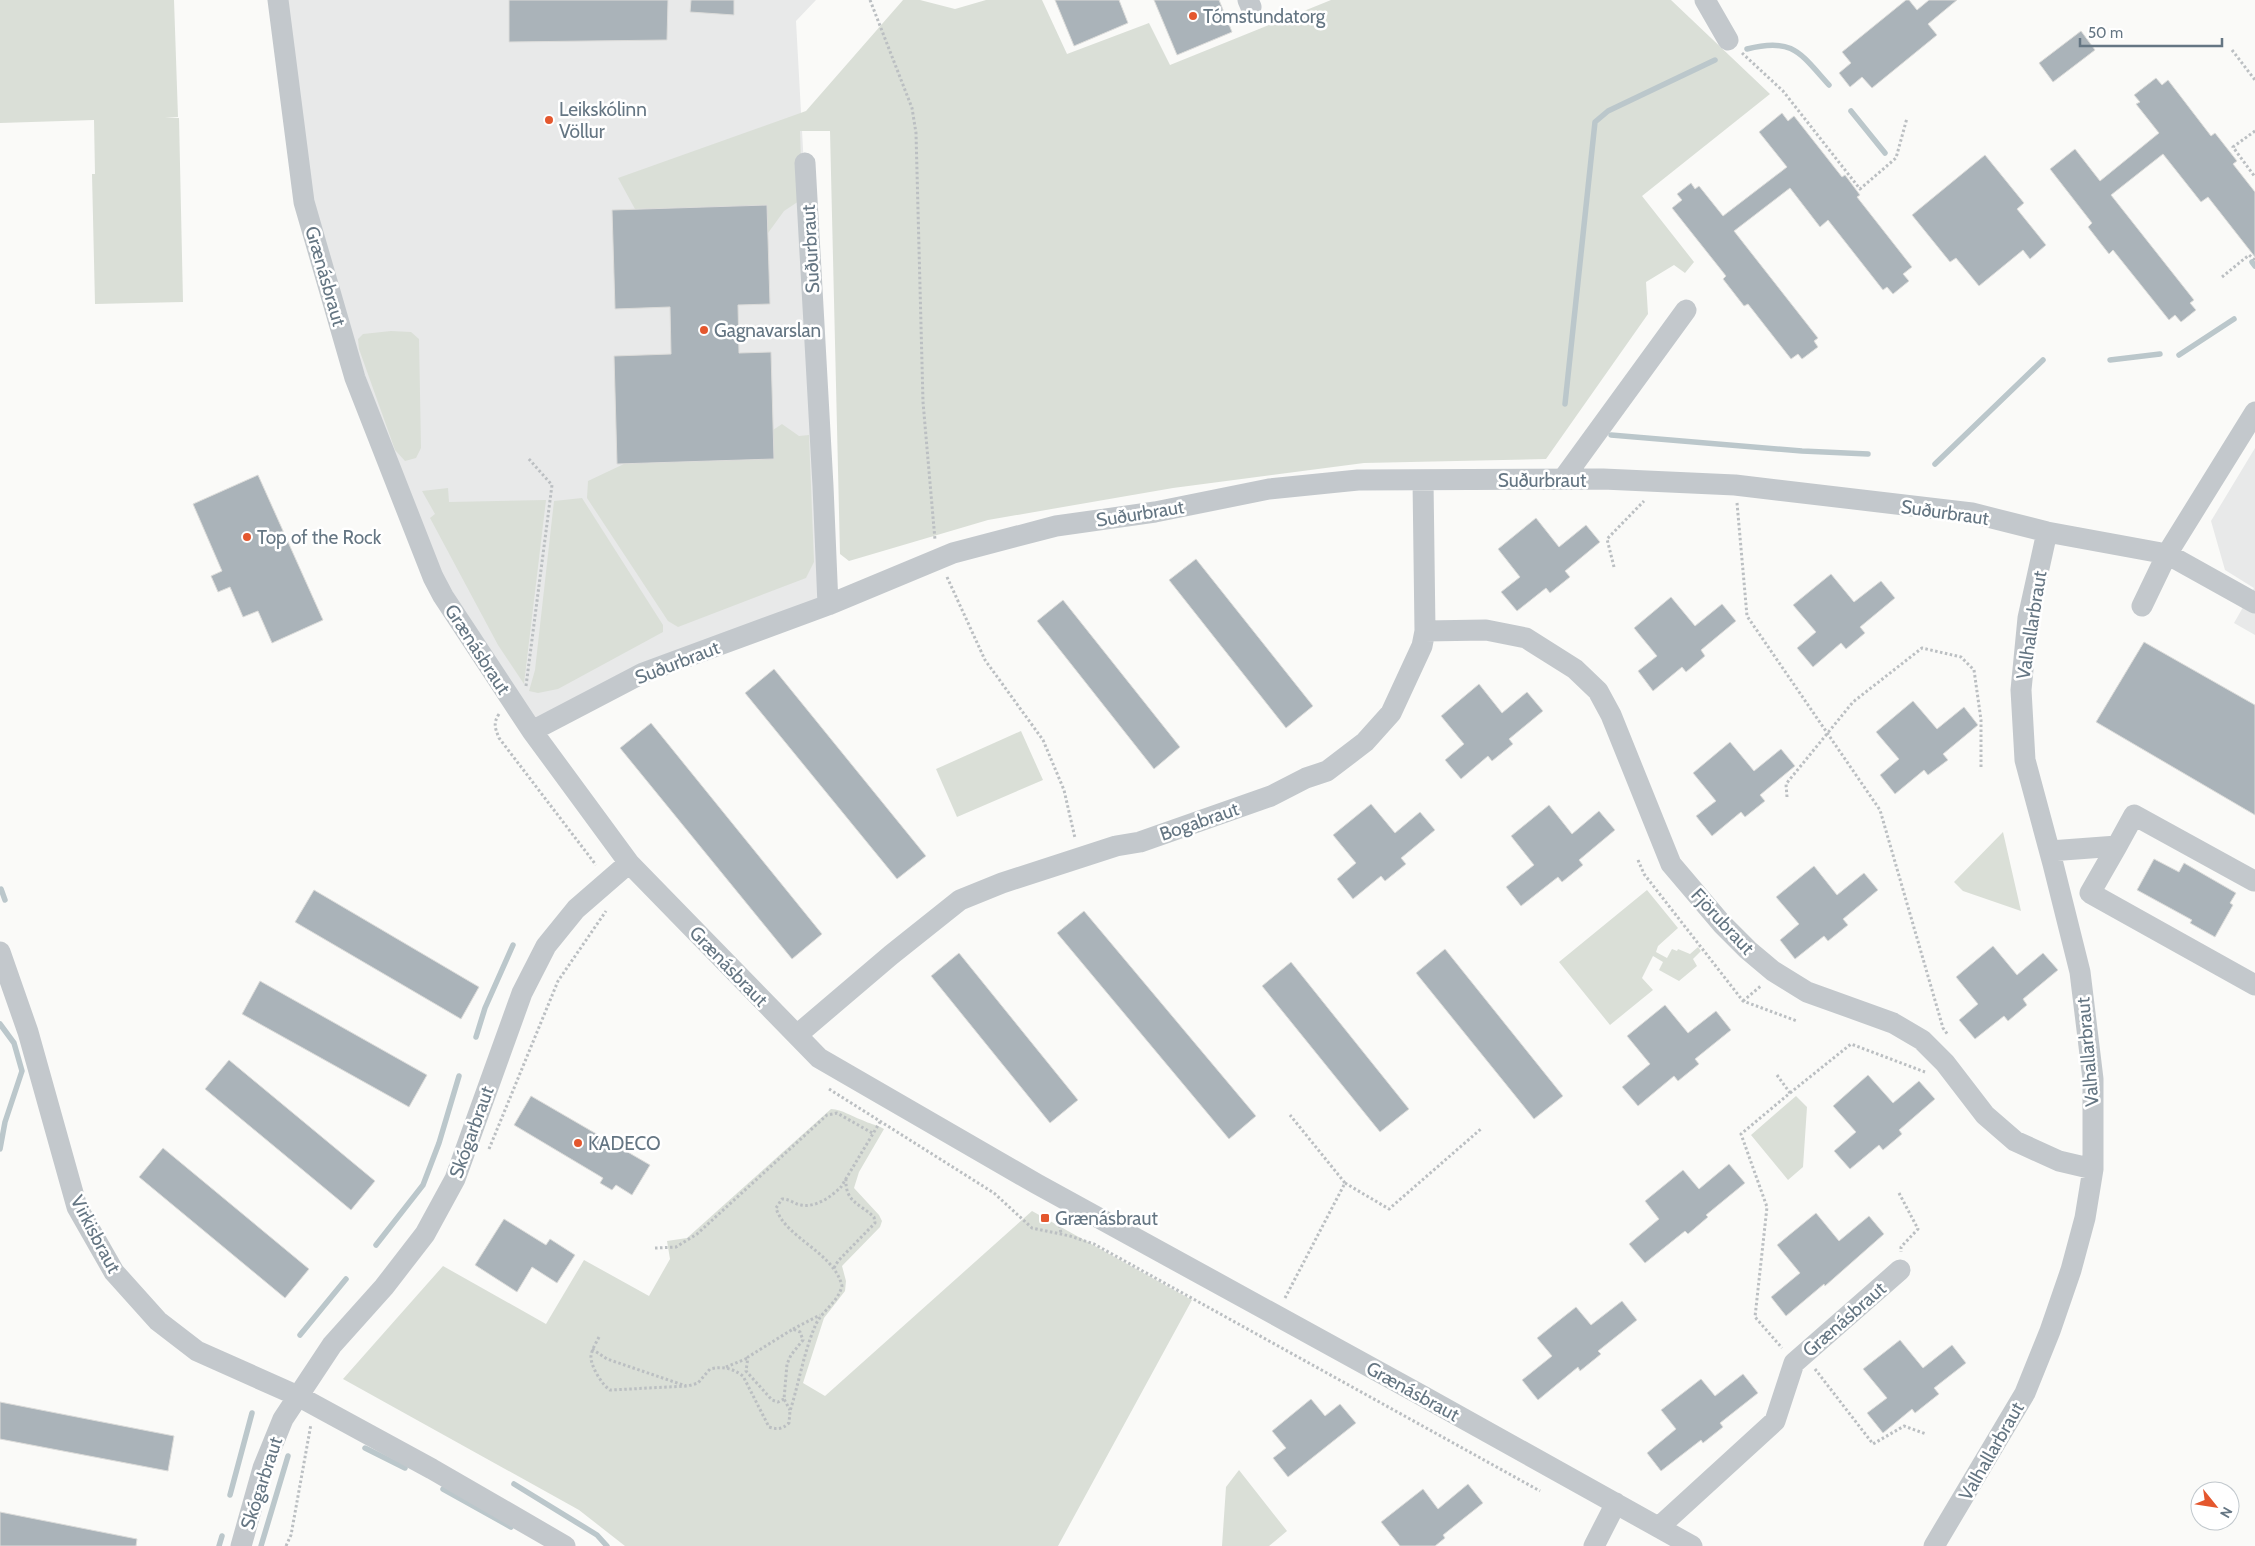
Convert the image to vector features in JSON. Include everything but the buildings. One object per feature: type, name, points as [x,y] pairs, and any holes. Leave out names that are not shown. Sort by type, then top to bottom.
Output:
[{"type":"street","name":"Grænásbraut","points":[[278,0],[304,202],[355,378],[433,577],[532,731],[629,863],[819,1058],[1037,1184],[1692,1546]]},
{"type":"street","points":[[1705,0],[1728,40]]},
{"type":"street","name":"Suðurbraut","points":[[805,164],[824,486],[828,605]]},
{"type":"street","points":[[1563,480],[1686,310]]},
{"type":"street","points":[[2142,606],[2167,554],[2255,412]]},
{"type":"street","name":"Suðurbraut","points":[[532,731],[643,673],[828,605],[953,553],[1056,526],[1155,512],[1269,489],[1358,480],[1563,480],[1735,485],[1972,513],[2047,532],[2167,554],[2255,603]]},
{"type":"street","name":"Bogabraut","points":[[797,1035],[891,955],[960,900],[1002,883],[1116,846],[1140,842],[1271,796],[1306,778],[1327,771],[1365,742],[1391,713],[1422,646],[1425,632],[1424,480]]},
{"type":"street","name":"Valhallarbraut","points":[[1934,1546],[2002,1435],[2025,1393],[2050,1332],[2071,1270],[2085,1218],[2093,1168],[2093,1079],[2080,972],[2025,760],[2021,690],[2028,618],[2047,532]]},
{"type":"street","name":"Fjörubraut","points":[[1425,632],[1486,630],[1526,638],[1575,669],[1598,691],[1611,715],[1671,864],[1722,924],[1748,950],[1773,971],[1807,992],[1893,1023],[1922,1040],[1945,1063],[1985,1115],[2015,1141],[2059,1161],[2093,1168]]},
{"type":"street","points":[[2254,881],[2134,815],[2090,893],[2255,986]]},
{"type":"street","points":[[2050,851],[2116,846]]},
{"type":"street","name":"Skógarbraut","points":[[241,1546],[256,1489],[271,1445],[283,1419],[306,1400],[332,1344],[384,1287],[429,1227],[455,1179],[522,994],[546,946],[576,909],[629,863]]},
{"type":"street","name":"Virkisbraut","points":[[0,952],[28,1032],[77,1207],[114,1272],[158,1321],[197,1351],[306,1400]]},
{"type":"street","name":"Grænásbraut","points":[[1659,1527],[1775,1421],[1799,1358],[1900,1270]]},
{"type":"street","points":[[306,1400],[432,1469],[565,1546]]},
{"type":"street","points":[[1594,1546],[1616,1504]]},
{"type":"path","points":[[870,0],[912,108],[916,134],[923,402],[935,545],[954,596],[985,660],[1043,740],[1064,790],[1080,858]]},
{"type":"path","points":[[1728,40],[1783,91],[1860,189],[1896,158],[1907,118]]},
{"type":"path","points":[[2232,50],[2255,80]]},
{"type":"path","points":[[2255,131],[2233,147],[2255,177]]},
{"type":"path","points":[[2222,276],[2249,255],[2255,260]]},
{"type":"path","points":[[528,458],[552,485],[527,680],[525,687],[495,720],[494,728],[499,738],[609,880]]},
{"type":"path","points":[[1614,567],[1607,539],[1662,482]]},
{"type":"path","points":[[1735,485],[1747,616],[1880,810],[1942,1028],[1953,1042]]},
{"type":"path","points":[[1787,797],[1786,784],[1852,702],[1922,648],[1961,657],[1974,670],[1981,720],[1981,768]]},
{"type":"path","points":[[1638,860],[1644,874],[1744,1001],[1796,1021]]},
{"type":"path","points":[[1926,1434],[1904,1426],[1873,1444],[1799,1358],[1755,1317],[1767,1207],[1740,1134],[1851,1044],[1928,1074]]},
{"type":"path","points":[[1777,1075],[1790,1093]]},
{"type":"path","points":[[655,1248],[676,1246],[697,1234],[827,1115],[837,1113],[874,1134]]},
{"type":"path","points":[[1290,1115],[1345,1183],[1390,1209],[1482,1128]]},
{"type":"path","points":[[725,1367],[736,1371],[742,1376],[769,1427],[775,1429],[784,1427],[789,1423],[790,1411],[812,1334],[821,1315],[840,1294],[842,1286],[834,1268],[782,1221],[776,1208],[782,1199],[789,1199],[798,1205],[805,1206],[824,1200],[838,1190],[880,1122]]},
{"type":"path","points":[[834,1268],[846,1251],[875,1224],[874,1217],[851,1200],[848,1195],[846,1177]]},
{"type":"path","points":[[1263,1338],[1345,1183]]},
{"type":"path","points":[[1900,1193],[1918,1229],[1901,1247],[1900,1270]]},
{"type":"path","points":[[599,1337],[592,1349],[590,1359],[604,1386],[610,1390],[688,1386],[698,1383],[710,1369],[725,1367],[748,1357],[793,1329],[821,1315]]},
{"type":"path","points":[[790,1411],[784,1399],[787,1364],[791,1355],[803,1340],[800,1332],[793,1329]]},
{"type":"path","points":[[592,1349],[607,1359],[688,1386]]},
{"type":"path","points":[[748,1357],[746,1370],[767,1395],[772,1400],[778,1402],[784,1399]]},
{"type":"path","points":[[286,1546],[291,1535],[306,1400]]},
{"type":"path","points":[[1400,1412],[1540,1491]]},
{"type":"shaded area","points":[[0,0],[174,0],[178,117],[165,118],[179,118],[183,302],[95,304],[92,174],[95,174],[94,120],[0,123]]},
{"type":"shaded area","points":[[278,0],[816,0],[796,21],[828,605],[532,731],[443,596],[304,202]]},
{"type":"shaded area","points":[[903,0],[920,0],[955,9],[986,0],[1042,0],[1067,54],[1149,23],[1170,65],[1331,0],[1671,0],[1770,94],[1642,196],[1694,262],[1685,273],[1674,265],[1646,282],[1648,314],[1546,459],[1364,463],[1173,488],[988,520],[849,561],[840,554],[830,131],[800,131],[802,192],[799,201],[784,211],[768,233],[767,205],[635,209],[618,178],[806,111]]},
{"type":"shaded area","points":[[391,331],[411,332],[419,339],[421,448],[416,458],[405,461],[395,450],[359,349],[358,339],[363,334]]},
{"type":"shaded area","points":[[782,424],[799,436],[809,435],[814,562],[806,578],[678,627],[668,621],[587,498],[588,481],[626,463],[773,430]]},
{"type":"shaded area","points":[[2255,448],[2255,635],[2234,623],[2254,588],[2225,570],[2211,521]]},
{"type":"shaded area","points":[[448,488],[449,502],[546,500],[524,684],[498,645],[430,518],[435,514],[422,491]]},
{"type":"shaded area","points":[[582,498],[663,625],[663,632],[558,689],[538,693],[529,691],[535,670],[554,501]]},
{"type":"shaded area","points":[[1021,731],[1043,780],[957,817],[936,769]]},
{"type":"shaded area","points":[[2003,832],[2021,911],[1963,891],[1954,882]]},
{"type":"shaded area","points":[[1647,890],[1678,928],[1658,946],[1656,952],[1667,958],[1672,949],[1677,951],[1678,949],[1690,954],[1698,947],[1701,951],[1693,959],[1697,966],[1679,981],[1659,970],[1663,962],[1653,956],[1642,978],[1653,990],[1610,1025],[1559,962]]},
{"type":"shaded area","points":[[1796,1096],[1807,1107],[1803,1167],[1788,1180],[1751,1135]]},
{"type":"shaded area","points":[[831,1109],[884,1129],[859,1172],[854,1188],[879,1215],[882,1221],[880,1227],[842,1266],[846,1281],[845,1291],[824,1318],[803,1383],[825,1396],[1032,1211],[1192,1300],[1058,1546],[625,1546],[579,1510],[343,1379],[443,1266],[546,1324],[584,1260],[649,1296],[670,1259],[667,1241],[687,1238]]},
{"type":"shaded area","points":[[1239,1470],[1287,1531],[1269,1546],[1222,1546],[1226,1487]]},
{"type":"waterway","points":[[1747,49],[1775,45],[1794,50],[1829,85]]},
{"type":"waterway","points":[[1565,404],[1595,122],[1608,111],[1715,60]]},
{"type":"waterway","points":[[1851,111],[1885,153]]},
{"type":"waterway","points":[[2252,262],[2255,266]]},
{"type":"waterway","points":[[2179,355],[2234,319]]},
{"type":"waterway","points":[[2110,360],[2160,354]]},
{"type":"waterway","points":[[1935,464],[2043,360]]},
{"type":"waterway","points":[[1611,435],[1802,451],[1868,454]]},
{"type":"waterway","points":[[1,889],[5,900]]},
{"type":"waterway","points":[[476,1037],[485,1008],[513,945]]},
{"type":"waterway","points":[[0,1024],[14,1043],[22,1071],[5,1122],[0,1149]]},
{"type":"waterway","points":[[376,1245],[423,1185],[439,1143],[459,1076]]},
{"type":"waterway","points":[[300,1335],[346,1279]]},
{"type":"waterway","points":[[230,1495],[252,1413]]},
{"type":"waterway","points":[[365,1448],[405,1468]]},
{"type":"waterway","points":[[261,1546],[288,1456]]},
{"type":"waterway","points":[[514,1484],[597,1535],[607,1546]]},
{"type":"waterway","points":[[443,1489],[511,1527]]},
{"type":"waterway","points":[[219,1546],[222,1536]]},
{"type":"place","name":"Tómstundatorg","points":[[1193,16]]},
{"type":"place","name":"Leikskólinn Völlur","points":[[549,120]]},
{"type":"place","name":"Gagnavarslan","points":[[704,330]]},
{"type":"place","name":"Top of the Rock","points":[[247,537]]},
{"type":"place","name":"KADECO","points":[[578,1143]]},
{"type":"place","name":"Grænásbraut","points":[[1045,1218]]}]
